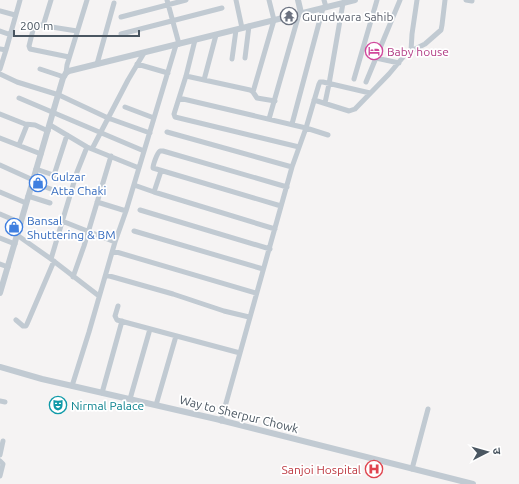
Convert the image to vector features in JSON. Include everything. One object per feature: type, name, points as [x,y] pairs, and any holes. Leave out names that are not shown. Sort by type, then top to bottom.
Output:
[{"type":"street","points":[[0,69],[20,0]]},
{"type":"street","points":[[43,26],[51,0]]},
{"type":"street","points":[[0,293],[87,0]]},
{"type":"street","points":[[121,17],[167,2],[186,0]]},
{"type":"street","points":[[232,59],[239,29],[236,0]]},
{"type":"street","points":[[253,92],[274,20],[269,0]]},
{"type":"street","points":[[270,119],[300,14],[298,0]]},
{"type":"street","points":[[292,124],[325,8],[324,0]]},
{"type":"street","points":[[65,75],[69,71],[355,0]]},
{"type":"street","points":[[354,79],[377,0]]},
{"type":"street","points":[[366,82],[400,0]]},
{"type":"street","points":[[411,51],[417,0]]},
{"type":"street","points":[[314,100],[349,110],[355,109],[389,74],[404,56],[425,44],[441,30],[445,0]]},
{"type":"street","points":[[466,0],[472,1]]},
{"type":"street","points":[[72,386],[115,242],[126,212],[178,44],[167,2]]},
{"type":"street","points":[[97,64],[114,3]]},
{"type":"street","points":[[325,103],[343,3]]},
{"type":"street","points":[[121,34],[222,8]]},
{"type":"street","points":[[0,11],[15,16]]},
{"type":"street","points":[[69,57],[29,48],[34,26],[36,25],[77,31]]},
{"type":"street","points":[[245,58],[249,26]]},
{"type":"street","points":[[0,32],[10,35]]},
{"type":"street","points":[[204,80],[216,35]]},
{"type":"street","points":[[195,40],[174,115],[176,118],[299,147]]},
{"type":"street","points":[[0,49],[6,50]]},
{"type":"street","points":[[16,320],[26,326],[53,260],[62,221],[77,172],[89,148],[100,133],[144,53]]},
{"type":"street","points":[[376,58],[398,63]]},
{"type":"street","points":[[137,64],[168,73]]},
{"type":"street","points":[[40,69],[65,75]]},
{"type":"street","points":[[0,74],[17,82],[59,95],[108,118],[150,133]]},
{"type":"street","points":[[186,76],[250,90],[257,98],[275,101]]},
{"type":"street","points":[[221,421],[286,187],[306,128],[319,83],[322,82],[370,93]]},
{"type":"street","points":[[19,98],[144,151]]},
{"type":"street","points":[[180,98],[292,124],[328,135]]},
{"type":"street","points":[[125,107],[154,118]]},
{"type":"street","points":[[0,114],[27,125],[49,128],[68,135],[89,148],[139,168]]},
{"type":"street","points":[[19,146],[27,125]]},
{"type":"street","points":[[167,132],[292,167]]},
{"type":"street","points":[[54,175],[68,135]]},
{"type":"street","points":[[0,138],[41,154]]},
{"type":"street","points":[[281,206],[161,171],[153,167],[158,152],[161,151],[286,187]]},
{"type":"street","points":[[73,277],[111,156]]},
{"type":"street","points":[[0,165],[56,191]]},
{"type":"street","points":[[36,169],[62,178]]},
{"type":"street","points":[[154,192],[161,171]]},
{"type":"street","points":[[134,185],[275,229]]},
{"type":"street","points":[[0,192],[26,203]]},
{"type":"street","points":[[28,196],[50,203]]},
{"type":"street","points":[[97,202],[126,212]]},
{"type":"street","points":[[140,210],[270,249]]},
{"type":"street","points":[[0,214],[21,223]]},
{"type":"street","points":[[62,221],[115,242]]},
{"type":"street","points":[[134,231],[263,269]]},
{"type":"street","points":[[18,235],[99,296]]},
{"type":"street","points":[[0,238],[15,244]]},
{"type":"street","points":[[113,251],[256,293]]},
{"type":"street","points":[[0,264],[8,267]]},
{"type":"street","points":[[106,275],[173,294],[224,311],[249,317]]},
{"type":"street","points":[[118,306],[116,318],[122,321],[240,353]]},
{"type":"street","points":[[102,393],[122,321]]},
{"type":"street","points":[[130,399],[150,329]]},
{"type":"street","points":[[156,405],[176,336]]},
{"type":"street","name":"Way to Sherpur Chowk","points":[[0,367],[473,484]]},
{"type":"street","points":[[412,469],[428,408]]},
{"type":"street","points":[[0,455],[3,441]]},
{"type":"street","points":[[0,461],[3,464],[0,476]]},
{"type":"place","name":"Gurudwara Sahib","points":[[289,16]]},
{"type":"place","name":"Baby house","points":[[374,51]]},
{"type":"place","name":"Gulzar Atta Chaki","points":[[38,183]]},
{"type":"place","name":"Bansal Shuttering & BM","points":[[14,227]]},
{"type":"place","name":"Nirmal Palace","points":[[58,405]]},
{"type":"place","name":"Sanjoi Hospital","points":[[374,469]]}]
